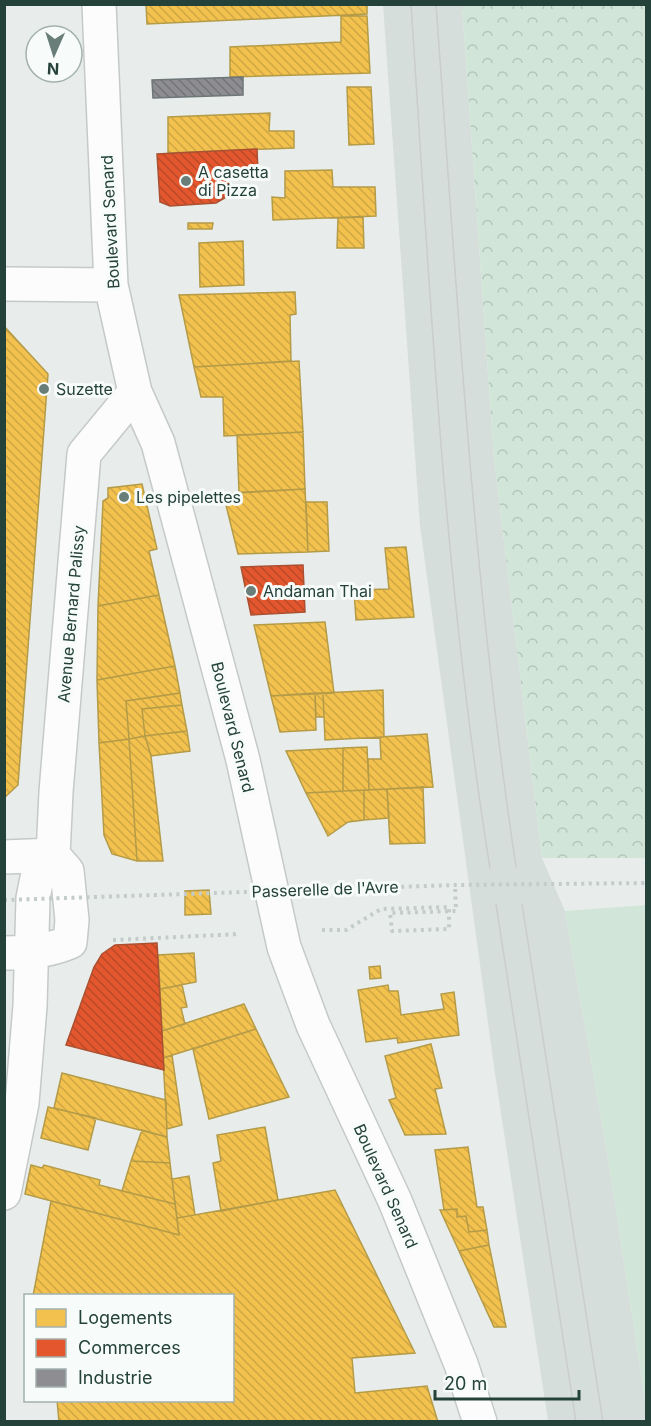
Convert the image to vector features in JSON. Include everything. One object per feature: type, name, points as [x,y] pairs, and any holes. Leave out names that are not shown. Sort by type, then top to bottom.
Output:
[{"type":"street","name":"Boulevard Senard","points":[[99,4],[111,285],[135,392],[158,442],[234,726],[280,931],[313,1025],[395,1202],[461,1364],[480,1422]]},
{"type":"street","points":[[4,284],[111,285]]},
{"type":"street","name":"Avenue Bernard Palissy","points":[[53,855],[56,792],[84,454],[135,392]]},
{"type":"street","points":[[4,857],[53,855]]},
{"type":"street","points":[[18,953],[55,948],[70,942],[72,921],[67,871],[53,855]]},
{"type":"street","points":[[4,1192],[22,1103],[18,953],[37,878],[53,855]]},
{"type":"path","name":"Passerelle de l'Avre","points":[[4,900],[456,885],[646,883]]},
{"type":"path","points":[[280,931],[346,930],[381,909],[449,907],[449,918],[449,929],[392,931],[390,913],[445,911],[456,911],[456,885]]},
{"type":"path","points":[[102,940],[209,936]]},
{"type":"shaded area","points":[[383,5],[462,5],[494,458],[542,858],[565,911],[609,1164],[646,1406],[646,1421],[548,1421],[494,1067],[420,526]]},
{"type":"green space","points":[[462,5],[646,5],[646,858],[542,858],[494,458]]},
{"type":"green space","points":[[646,905],[646,1406],[609,1164],[565,911]]},
{"type":"building: Logements","points":[[146,4],[367,4],[367,14],[147,24]]},
{"type":"building: Logements","points":[[341,16],[367,16],[370,73],[230,77],[230,47],[341,42]]},
{"type":"building: Logements","points":[[347,87],[371,87],[374,144],[349,145]]},
{"type":"building: Logements","points":[[270,113],[269,131],[294,131],[294,148],[168,153],[168,117]]},
{"type":"building: Logements","points":[[332,170],[333,187],[375,187],[376,216],[273,220],[272,197],[285,198],[285,171]]},
{"type":"building: Logements","points":[[363,217],[364,248],[337,248],[338,218]]},
{"type":"building: Logements","points":[[188,223],[213,223],[212,229],[188,229]]},
{"type":"building: Logements","points":[[243,241],[244,285],[200,287],[199,243]]},
{"type":"building: Logements","points":[[295,292],[296,314],[290,315],[291,361],[194,367],[179,295]]},
{"type":"building: Logements","points":[[4,326],[48,374],[18,785],[4,798]]},
{"type":"building: Logements","points":[[299,361],[303,432],[224,436],[223,397],[201,397],[194,367]]},
{"type":"building: Logements","points":[[303,432],[305,489],[239,493],[237,435]]},
{"type":"building: Logements","points":[[142,484],[157,549],[149,551],[159,595],[98,606],[103,501],[108,498],[108,488]]},
{"type":"building: Logements","points":[[305,489],[308,552],[238,554],[223,493]]},
{"type":"building: Logements","points":[[306,502],[327,502],[329,551],[308,552]]},
{"type":"building: Logements","points":[[406,547],[414,617],[356,620],[354,590],[389,589],[385,548]]},
{"type":"building: Logements","points":[[159,595],[175,666],[97,680],[98,606]]},
{"type":"building: Logements","points":[[325,622],[334,693],[271,696],[254,625]]},
{"type":"building: Logements","points":[[175,666],[180,693],[126,701],[129,739],[99,743],[97,680]]},
{"type":"building: Logements","points":[[383,690],[384,737],[325,740],[323,693]]},
{"type":"building: Logements","points":[[180,693],[182,705],[142,709],[145,736],[129,739],[126,701]]},
{"type":"building: Logements","points":[[315,693],[316,730],[280,732],[271,696]]},
{"type":"building: Logements","points":[[315,693],[323,693],[324,717],[316,717]]},
{"type":"building: Logements","points":[[182,705],[187,731],[145,736],[142,709]]},
{"type":"building: Logements","points":[[187,731],[190,751],[151,756],[145,736]]},
{"type":"building: Logements","points":[[427,734],[433,787],[369,790],[368,759],[381,759],[380,737]]},
{"type":"building: Logements","points":[[145,736],[151,756],[163,861],[137,861],[129,739]]},
{"type":"building: Logements","points":[[129,739],[137,861],[112,854],[104,835],[99,743]]},
{"type":"building: Logements","points":[[367,747],[369,790],[343,791],[343,748]]},
{"type":"building: Logements","points":[[343,748],[343,791],[306,793],[286,751]]},
{"type":"building: Logements","points":[[423,787],[425,843],[390,844],[387,789]]},
{"type":"building: Logements","points":[[387,789],[389,818],[364,820],[364,790]]},
{"type":"building: Logements","points":[[364,790],[364,820],[348,822],[328,836],[306,793]]},
{"type":"building: Logements","points":[[209,890],[211,914],[185,915],[185,891]]},
{"type":"building: Logements","points":[[194,953],[196,982],[160,989],[158,955]]},
{"type":"building: Logements","points":[[380,966],[381,978],[370,979],[369,967]]},
{"type":"building: Logements","points":[[182,985],[187,1007],[181,1008],[185,1024],[162,1031],[160,989]]},
{"type":"building: Logements","points":[[388,985],[389,991],[398,991],[401,1015],[444,1009],[441,994],[454,992],[459,1035],[398,1043],[397,1038],[366,1042],[358,990]]},
{"type":"building: Logements","points":[[244,1004],[256,1029],[163,1058],[162,1031]]},
{"type":"building: Logements","points":[[256,1029],[289,1097],[209,1119],[193,1049]]},
{"type":"building: Logements","points":[[431,1044],[442,1088],[435,1089],[446,1134],[405,1135],[389,1100],[396,1098],[385,1056]]},
{"type":"building: Logements","points":[[172,1055],[182,1125],[167,1129],[163,1058]]},
{"type":"building: Logements","points":[[62,1073],[166,1100],[167,1137],[54,1108]]},
{"type":"building: Logements","points":[[48,1107],[96,1118],[88,1150],[41,1138]]},
{"type":"building: Logements","points":[[265,1127],[278,1200],[221,1211],[213,1163],[221,1161],[217,1135]]},
{"type":"building: Logements","points":[[142,1130],[167,1137],[170,1163],[131,1161]]},
{"type":"building: Logements","points":[[468,1147],[477,1207],[483,1207],[487,1230],[469,1232],[466,1216],[457,1217],[457,1209],[444,1210],[435,1150]]},
{"type":"building: Logements","points":[[131,1161],[170,1163],[175,1204],[122,1191]]},
{"type":"building: Logements","points":[[31,1165],[42,1168],[44,1165],[100,1180],[99,1185],[175,1204],[179,1235],[25,1194]]},
{"type":"building: Logements","points":[[189,1176],[195,1215],[177,1218],[172,1179]]},
{"type":"building: Logements","points":[[335,1190],[415,1353],[352,1358],[355,1393],[427,1386],[438,1422],[59,1422],[57,1402],[234,1402],[234,1294],[33,1294],[51,1201],[179,1235],[177,1218]]},
{"type":"building: Logements","points":[[457,1209],[457,1217],[466,1216],[469,1232],[487,1230],[489,1245],[459,1251],[440,1210]]},
{"type":"building: Logements","points":[[489,1245],[506,1327],[494,1327],[459,1251]]},
{"type":"building: Commerces","points":[[257,149],[258,173],[229,175],[228,196],[216,203],[170,206],[160,202],[157,154]]},
{"type":"building: Commerces","points":[[303,565],[305,612],[251,615],[241,567]]},
{"type":"building: Commerces","points":[[157,943],[164,1070],[66,1045],[94,967],[102,954],[115,945]]},
{"type":"building: Industrie","points":[[243,77],[243,95],[153,98],[152,80]]},
{"type":"tram line","points":[[411,4],[440,437],[461,653],[490,868]]},
{"type":"tram line","points":[[436,4],[477,544],[501,760],[516,867]]},
{"type":"tram line","points":[[496,904],[576,1422]]},
{"type":"tram line","points":[[522,904],[603,1422]]},
{"type":"place","name":"A casetta di Pizza","points":[[186,181]]},
{"type":"place","name":"Suzette","points":[[44,389]]},
{"type":"place","name":"Les pipelettes","points":[[124,497]]},
{"type":"place","name":"Andaman Thai","points":[[251,591]]}]
